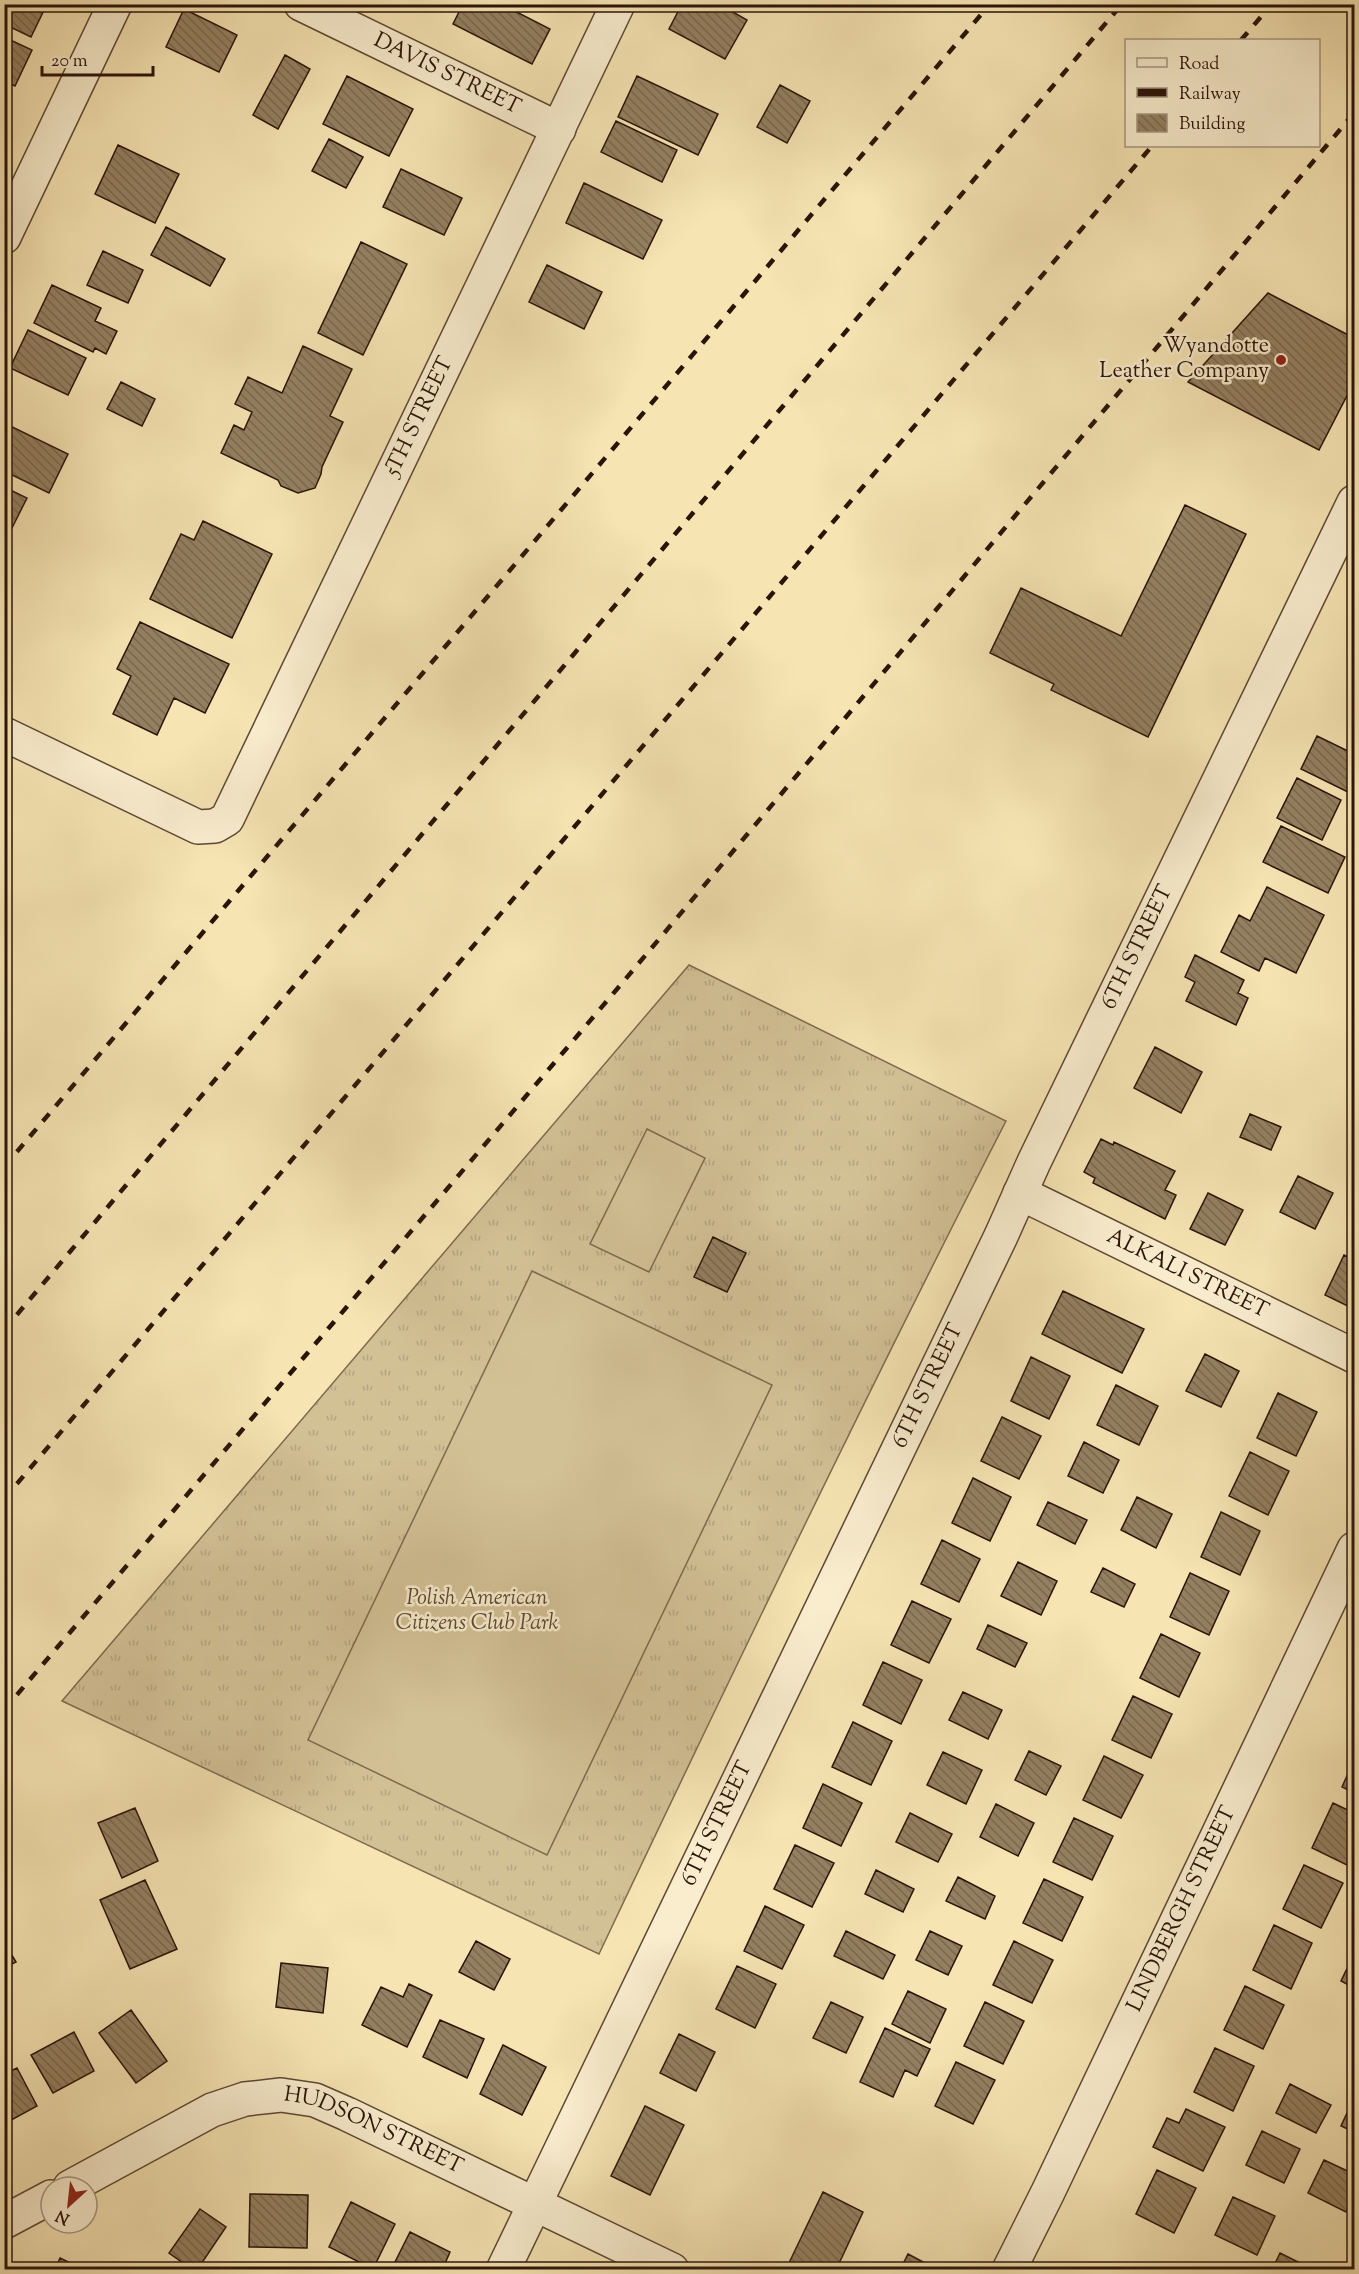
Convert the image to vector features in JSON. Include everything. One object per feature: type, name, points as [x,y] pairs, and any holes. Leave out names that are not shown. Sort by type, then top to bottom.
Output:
[{"type":"street","points":[[4,237],[115,4]]},
{"type":"street","name":"DAVIS STREET","points":[[301,4],[559,129]]},
{"type":"street","name":"5TH STREET","points":[[4,734],[198,827],[215,826],[227,819],[618,4]]},
{"type":"street","name":"6TH STREET","points":[[502,2270],[642,1984],[1020,1193],[1353,512]]},
{"type":"street","name":"ALKALI STREET","points":[[1020,1193],[1354,1356]]},
{"type":"street","name":"LINDBERGH STREET","points":[[1009,2270],[1354,1549]]},
{"type":"street","name":"HUDSON STREET","points":[[92,2175],[212,2110],[245,2099],[280,2095],[315,2100],[672,2270]]},
{"type":"street","points":[[4,2222],[39,2203]]},
{"type":"green space","name":"Polish American Citizens Club Park","points":[[689,965],[1006,1121],[799,1536],[599,1954],[62,1701]]},
{"type":"green space","points":[[647,1129],[705,1158],[649,1272],[590,1244]]},
{"type":"green space","points":[[532,1271],[772,1385],[547,1855],[308,1740]]},
{"type":"building","points":[[4,4],[47,4],[31,37],[4,24]]},
{"type":"building","points":[[463,4],[501,4],[550,29],[532,64],[453,24]]},
{"type":"building","points":[[682,4],[719,4],[747,20],[725,59],[669,29]]},
{"type":"building","points":[[184,9],[237,35],[219,72],[166,47]]},
{"type":"building","points":[[4,37],[32,50],[15,86],[4,81]]},
{"type":"building","points":[[285,55],[310,69],[278,129],[253,115]]},
{"type":"building","points":[[347,76],[413,109],[389,156],[323,124]]},
{"type":"building","points":[[637,76],[718,114],[698,155],[618,117]]},
{"type":"building","points":[[780,85],[810,101],[787,143],[757,127]]},
{"type":"building","points":[[616,121],[677,150],[662,182],[601,152]]},
{"type":"building","points":[[329,139],[363,157],[346,188],[312,171]]},
{"type":"building","points":[[118,145],[179,174],[155,223],[95,194]]},
{"type":"building","points":[[401,169],[462,198],[444,235],[383,207]]},
{"type":"building","points":[[584,183],[662,220],[643,259],[566,223]]},
{"type":"building","points":[[166,227],[225,259],[210,286],[151,255]]},
{"type":"building","points":[[361,242],[407,264],[363,355],[318,333]]},
{"type":"building","points":[[103,251],[143,270],[128,303],[87,285]]},
{"type":"building","points":[[547,265],[602,292],[584,329],[529,302]]},
{"type":"building","points":[[52,285],[101,308],[95,321],[117,331],[106,354],[95,348],[93,352],[34,323]]},
{"type":"building","name":"Wyandotte Leather Company","points":[[1268,293],[1354,338],[1354,382],[1319,450],[1188,382]]},
{"type":"building","points":[[28,330],[86,358],[68,395],[10,368]]},
{"type":"building","points":[[303,346],[352,369],[330,416],[343,422],[315,488],[298,493],[281,486],[278,480],[221,453],[234,425],[244,430],[252,412],[235,404],[248,377],[282,393]]},
{"type":"building","points":[[121,382],[155,399],[142,426],[107,409]]},
{"type":"building","points":[[4,423],[68,454],[49,493],[4,471]]},
{"type":"building","points":[[4,487],[27,498],[8,536],[4,535]]},
{"type":"building","points":[[1185,505],[1246,534],[1148,737],[1051,690],[1054,684],[990,653],[1021,588],[1121,636]]},
{"type":"building","points":[[203,521],[272,554],[232,638],[150,599],[181,534],[194,540]]},
{"type":"building","points":[[140,622],[229,664],[205,713],[174,698],[157,735],[113,714],[131,676],[117,669]]},
{"type":"building","points":[[1317,736],[1354,754],[1354,795],[1301,769]]},
{"type":"building","points":[[1297,778],[1341,800],[1322,840],[1277,818]]},
{"type":"building","points":[[1281,826],[1345,857],[1328,893],[1263,862]]},
{"type":"building","points":[[1267,887],[1324,915],[1296,973],[1265,958],[1259,971],[1221,952],[1239,915],[1250,921]]},
{"type":"building","points":[[1195,955],[1244,980],[1238,993],[1248,998],[1236,1025],[1186,1001],[1195,982],[1185,977]]},
{"type":"building","points":[[1155,1047],[1202,1072],[1181,1113],[1134,1088]]},
{"type":"building","points":[[1250,1114],[1281,1127],[1271,1150],[1240,1137]]},
{"type":"building","points":[[1101,1139],[1113,1145],[1114,1142],[1175,1171],[1165,1190],[1176,1195],[1165,1219],[1093,1183],[1095,1178],[1084,1172]]},
{"type":"building","points":[[1298,1176],[1333,1193],[1315,1229],[1280,1212]]},
{"type":"building","points":[[1208,1193],[1243,1210],[1225,1245],[1190,1229]]},
{"type":"building","points":[[713,1237],[746,1253],[727,1292],[694,1277]]},
{"type":"building","points":[[1344,1255],[1354,1260],[1354,1309],[1325,1295]]},
{"type":"building","points":[[1063,1291],[1144,1329],[1122,1373],[1042,1334]]},
{"type":"building","points":[[1205,1354],[1239,1371],[1221,1407],[1186,1391]]},
{"type":"building","points":[[1031,1357],[1070,1376],[1049,1419],[1011,1401]]},
{"type":"building","points":[[1116,1385],[1158,1406],[1139,1445],[1097,1425]]},
{"type":"building","points":[[1278,1393],[1317,1412],[1296,1456],[1257,1438]]},
{"type":"building","points":[[1002,1417],[1041,1436],[1019,1479],[981,1461]]},
{"type":"building","points":[[1084,1442],[1119,1460],[1103,1493],[1068,1476]]},
{"type":"building","points":[[1250,1452],[1289,1471],[1268,1515],[1229,1496]]},
{"type":"building","points":[[973,1478],[1011,1497],[990,1541],[952,1523]]},
{"type":"building","points":[[1137,1497],[1172,1514],[1156,1548],[1121,1530]]},
{"type":"building","points":[[1048,1502],[1087,1520],[1075,1544],[1037,1525]]},
{"type":"building","points":[[1221,1512],[1260,1531],[1240,1575],[1201,1557]]},
{"type":"building","points":[[942,1540],[980,1559],[959,1602],[921,1584]]},
{"type":"building","points":[[1018,1562],[1057,1581],[1041,1615],[1001,1596]]},
{"type":"building","points":[[1103,1568],[1135,1584],[1124,1607],[1091,1592]]},
{"type":"building","points":[[1190,1573],[1229,1591],[1209,1635],[1170,1617]]},
{"type":"building","points":[[912,1601],[951,1619],[929,1663],[891,1645]]},
{"type":"building","points":[[988,1625],[1027,1643],[1015,1667],[977,1649]]},
{"type":"building","points":[[1161,1634],[1200,1653],[1179,1697],[1140,1678]]},
{"type":"building","points":[[883,1662],[922,1680],[901,1724],[863,1705]]},
{"type":"building","points":[[963,1692],[1002,1710],[988,1739],[949,1720]]},
{"type":"building","points":[[1133,1696],[1172,1714],[1151,1758],[1112,1740]]},
{"type":"building","points":[[853,1722],[892,1741],[871,1785],[832,1767]]},
{"type":"building","points":[[1029,1751],[1061,1766],[1046,1795],[1015,1780]]},
{"type":"building","points":[[943,1752],[982,1770],[966,1804],[927,1785]]},
{"type":"building","points":[[1104,1756],[1143,1775],[1121,1818],[1083,1800]]},
{"type":"building","points":[[1354,1760],[1354,1793],[1342,1787]]},
{"type":"building","points":[[823,1784],[862,1803],[841,1846],[803,1828]]},
{"type":"building","points":[[1333,1803],[1354,1813],[1354,1858],[1351,1867],[1312,1848]]},
{"type":"building","points":[[996,1804],[1034,1823],[1018,1856],[980,1837]]},
{"type":"building","points":[[135,1808],[158,1861],[122,1878],[98,1823]]},
{"type":"building","points":[[910,1813],[952,1834],[938,1862],[896,1842]]},
{"type":"building","points":[[1074,1818],[1113,1836],[1092,1880],[1053,1862]]},
{"type":"building","points":[[795,1845],[834,1863],[812,1907],[774,1889]]},
{"type":"building","points":[[1304,1865],[1343,1883],[1321,1928],[1283,1909]]},
{"type":"building","points":[[876,1870],[914,1889],[903,1912],[865,1894]]},
{"type":"building","points":[[958,1877],[995,1896],[985,1919],[946,1901]]},
{"type":"building","points":[[1044,1879],[1083,1897],[1062,1941],[1023,1923]]},
{"type":"building","points":[[145,1880],[177,1949],[130,1969],[100,1900]]},
{"type":"building","points":[[765,1906],[804,1925],[782,1969],[744,1951]]},
{"type":"building","points":[[1274,1925],[1312,1943],[1291,1989],[1253,1970]]},
{"type":"building","points":[[846,1931],[895,1955],[883,1979],[834,1956]]},
{"type":"building","points":[[930,1931],[962,1946],[948,1975],[916,1960]]},
{"type":"building","points":[[476,1941],[510,1959],[494,1990],[459,1972]]},
{"type":"building","points":[[1014,1941],[1053,1960],[1032,2003],[993,1985]]},
{"type":"building","points":[[4,1942],[16,1962],[4,1968]]},
{"type":"building","points":[[1354,1954],[1354,1988],[1341,1981]]},
{"type":"building","points":[[281,1963],[328,1968],[323,2013],[276,2007]]},
{"type":"building","points":[[737,1966],[776,1984],[755,2028],[716,2009]]},
{"type":"building","points":[[409,1984],[432,1995],[407,2047],[362,2025],[381,1987],[403,1997]]},
{"type":"building","points":[[1245,1986],[1284,2005],[1263,2049],[1224,2030]]},
{"type":"building","points":[[908,1991],[946,2009],[930,2043],[892,2024]]},
{"type":"building","points":[[831,2002],[863,2017],[846,2053],[813,2038]]},
{"type":"building","points":[[985,2002],[1024,2021],[1003,2064],[964,2046]]},
{"type":"building","points":[[131,2010],[167,2061],[136,2083],[99,2033]]},
{"type":"building","points":[[440,2020],[484,2039],[467,2078],[423,2057]]},
{"type":"building","points":[[885,2028],[930,2049],[917,2076],[905,2070],[893,2097],[860,2082]]},
{"type":"building","points":[[74,2032],[94,2071],[53,2093],[31,2055]]},
{"type":"building","points":[[679,2034],[715,2052],[696,2091],[660,2073]]},
{"type":"building","points":[[503,2045],[546,2067],[522,2115],[480,2094]]},
{"type":"building","points":[[1215,2048],[1254,2066],[1233,2111],[1194,2092]]},
{"type":"building","points":[[956,2062],[995,2080],[973,2124],[935,2106]]},
{"type":"building","points":[[17,2068],[37,2106],[4,2124],[4,2074]]},
{"type":"building","points":[[1290,2084],[1331,2105],[1316,2133],[1276,2113]]},
{"type":"building","points":[[1354,2101],[1354,2132],[1341,2126]]},
{"type":"building","points":[[645,2106],[684,2125],[650,2195],[611,2176]]},
{"type":"building","points":[[1186,2109],[1225,2127],[1203,2171],[1153,2147],[1167,2118],[1179,2123]]},
{"type":"building","points":[[1262,2131],[1300,2149],[1284,2183],[1246,2165]]},
{"type":"building","points":[[1324,2160],[1354,2174],[1354,2195],[1346,2212],[1308,2193]]},
{"type":"building","points":[[1157,2170],[1196,2188],[1174,2233],[1136,2214]]},
{"type":"building","points":[[823,2192],[863,2212],[836,2270],[802,2270],[789,2263]]},
{"type":"building","points":[[250,2194],[308,2195],[307,2248],[249,2247]]},
{"type":"building","points":[[1233,2197],[1275,2216],[1257,2255],[1215,2235]]},
{"type":"building","points":[[351,2202],[395,2224],[373,2269],[329,2247]]},
{"type":"building","points":[[200,2209],[226,2227],[197,2270],[193,2270],[169,2253]]},
{"type":"building","points":[[410,2232],[450,2252],[442,2270],[391,2270]]},
{"type":"building","points":[[1280,2253],[1314,2270],[1272,2270]]},
{"type":"building","points":[[908,2254],[938,2270],[900,2270]]},
{"type":"building","points":[[60,2258],[85,2270],[55,2270]]},
{"type":"railway","points":[[4,1167],[990,4]]},
{"type":"railway","points":[[4,1330],[1122,4]]},
{"type":"railway","points":[[1242,39],[1272,4]]},
{"type":"railway","points":[[4,1710],[623,982],[1354,113]]},
{"type":"railway","points":[[4,1499],[1151,147]]},
{"type":"place","name":"Wyandotte Leather Company","points":[[1281,360]]}]
